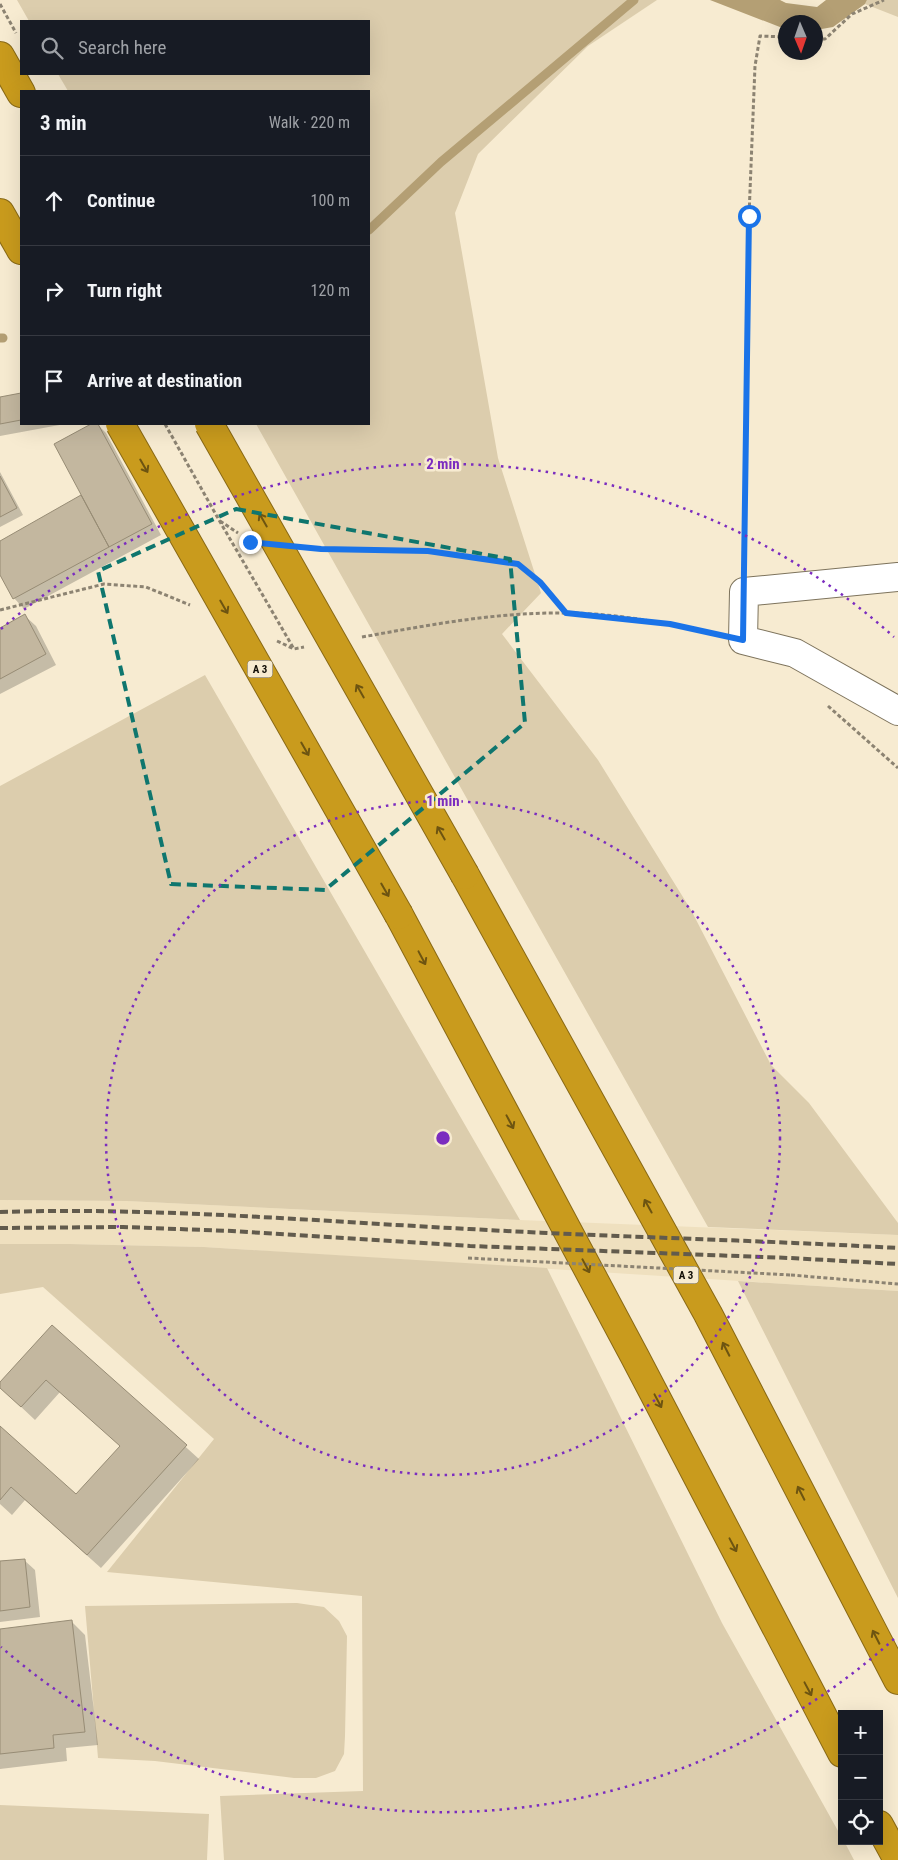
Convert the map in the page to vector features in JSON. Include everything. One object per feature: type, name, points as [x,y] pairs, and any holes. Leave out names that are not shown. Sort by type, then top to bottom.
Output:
[{"type":"highway","points":[[0,56],[20,91]]},
{"type":"highway","points":[[0,213],[20,248]]},
{"type":"highway","name":"A 3","points":[[121,425],[399,915],[635,1357],[838,1745]]},
{"type":"highway","name":"A 3","points":[[210,425],[465,875],[708,1314],[898,1680]]},
{"type":"highway","points":[[883,1832],[898,1860]]},
{"type":"lane","points":[[898,577],[744,592],[743,640],[795,654],[898,711]]},
{"type":"path","points":[[823,39],[852,14],[884,0]]},
{"type":"path","points":[[0,4],[17,35]]},
{"type":"path","points":[[744,592],[749,216],[755,66],[760,36],[778,37]]},
{"type":"path","points":[[219,520],[242,536]]},
{"type":"path","points":[[303,547],[428,551],[518,564],[540,582],[566,613]]},
{"type":"path","points":[[0,610],[104,584],[146,587],[198,609]]},
{"type":"path","points":[[368,636],[436,624],[528,614],[566,613],[670,624],[743,640]]},
{"type":"path","points":[[268,638],[294,649]]},
{"type":"path","points":[[821,701],[898,768]]},
{"type":"path","points":[[468,1258],[791,1275],[898,1284]]},
{"type":"highlighted area","points":[[236,509],[510,559],[525,723],[325,890],[171,884],[98,571]]},
{"type":"shaded area","points":[[17,0],[657,0],[588,46],[478,154],[455,213],[498,458],[541,593],[502,634],[598,760],[691,910],[771,1065],[809,1103],[898,1223],[898,1235],[708,1227],[257,425],[370,425],[370,90],[67,90],[59,75],[370,75],[370,20],[28,20]]},
{"type":"shaded area","points":[[710,0],[780,0],[786,3],[817,7],[826,0],[867,0],[865,4],[833,27],[823,29],[823,15],[778,15],[778,26]]},
{"type":"shaded area","points":[[867,0],[898,0],[898,17],[865,4]]},
{"type":"shaded area","points":[[205,675],[520,1220],[126,1201],[0,1200],[0,786]]},
{"type":"shaded area","points":[[0,1200],[126,1201],[520,1220],[898,1235],[898,1291],[204,1247],[0,1244]]},
{"type":"shaded area","points":[[0,1244],[204,1247],[547,1268],[722,1623],[838,1831],[838,1845],[846,1845],[854,1860],[224,1860],[220,1796],[363,1791],[362,1596],[107,1572],[214,1439],[43,1287],[0,1294]]},
{"type":"shaded area","points":[[738,1281],[898,1291],[898,1598]]},
{"type":"shaded area","points":[[297,1603],[324,1607],[339,1621],[347,1636],[344,1754],[335,1771],[316,1778],[294,1778],[155,1761],[98,1758],[85,1606]]},
{"type":"shaded area","points":[[0,1805],[209,1814],[207,1860],[0,1860]]},
{"type":"building","points":[[20,393],[20,420],[0,424],[0,397]]},
{"type":"building","points":[[89,425],[99,425],[152,524],[109,547],[54,444]]},
{"type":"building","points":[[0,476],[17,508],[0,517]]},
{"type":"building","points":[[81,495],[109,547],[13,599],[0,575],[0,541]]},
{"type":"building","points":[[25,614],[46,654],[0,679],[0,628]]},
{"type":"building","points":[[52,1325],[187,1445],[87,1555],[11,1487],[0,1500],[0,1426],[76,1494],[120,1446],[46,1380],[21,1407],[0,1388],[0,1382]]},
{"type":"building","points":[[25,1559],[30,1607],[0,1611],[0,1561]]},
{"type":"building","points":[[72,1620],[85,1732],[53,1735],[54,1748],[0,1754],[0,1629]]},
{"type":"waterway","points":[[370,229],[441,162],[634,0]]},
{"type":"railway","points":[[0,1212],[118,1211],[176,1213],[523,1232],[898,1248]]},
{"type":"railway","points":[[0,1228],[123,1227],[232,1231],[470,1246],[898,1264]]},
{"type":"route","points":[[250,542],[321,549],[428,551],[518,564],[540,582],[566,613],[594,614],[670,624],[743,640],[749,216]]}]
